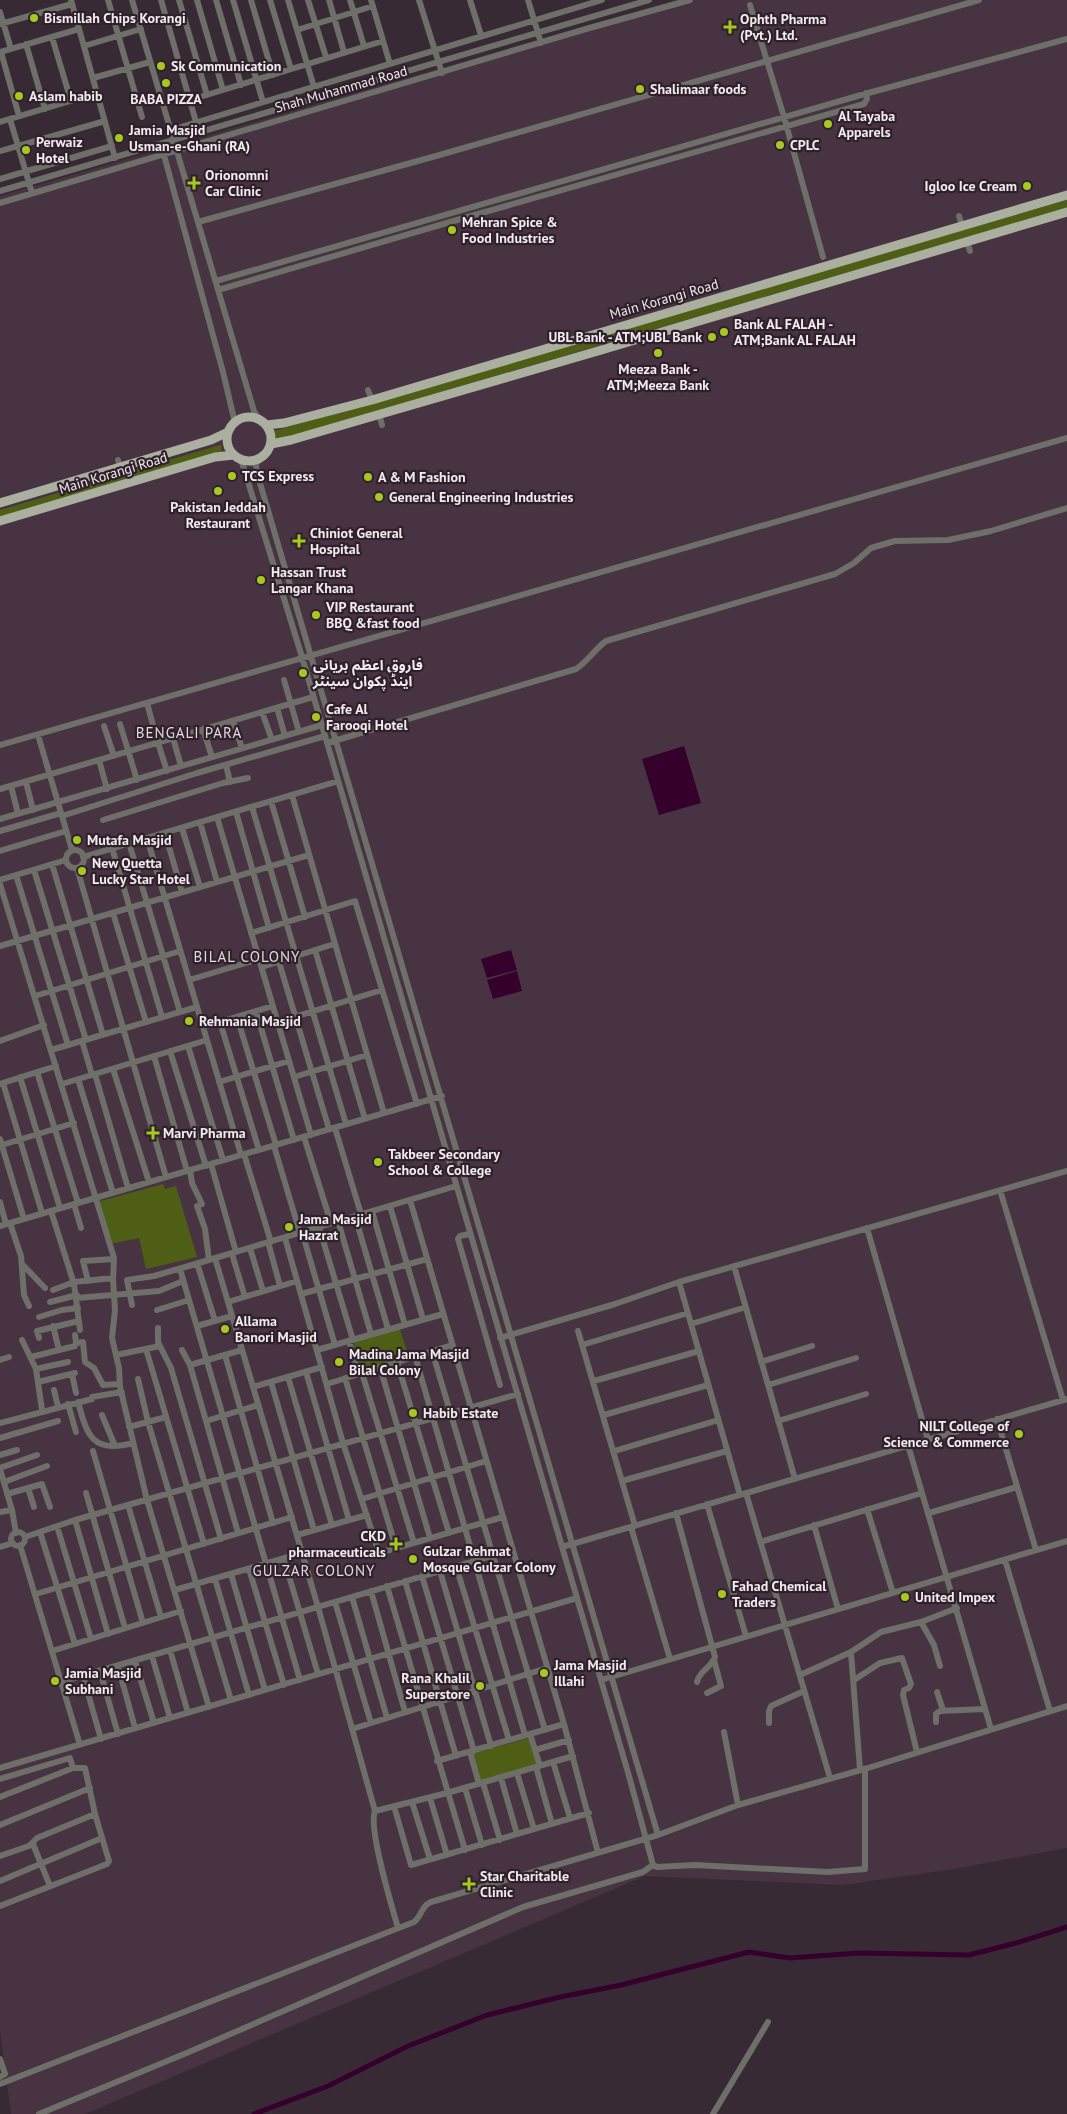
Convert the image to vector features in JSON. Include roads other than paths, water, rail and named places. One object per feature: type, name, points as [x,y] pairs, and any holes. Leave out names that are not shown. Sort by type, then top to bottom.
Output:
[{"type":"main road","name":"Main Korangi Road","points":[[267,425],[284,423],[372,400],[1067,195]]},
{"type":"main road","points":[[271,444],[969,246],[1067,212]]},
{"type":"main road","points":[[246,417],[258,419],[267,425],[271,436],[271,444],[266,454],[251,461],[237,457],[228,444],[228,432],[235,423],[246,417]]},
{"type":"main road","name":"Main Korangi Road","points":[[0,503],[119,464],[211,440],[228,432]]},
{"type":"main road","name":"Main Korangi Road","points":[[0,521],[215,457],[237,457]]},
{"type":"street","points":[[108,0],[142,117]]},
{"type":"street","points":[[133,0],[254,411],[258,419]]},
{"type":"street","points":[[161,0],[196,122]]},
{"type":"street","points":[[179,0],[207,95]]},
{"type":"street","points":[[197,0],[223,90]]},
{"type":"street","points":[[216,0],[240,85]]},
{"type":"street","points":[[234,0],[263,102]]},
{"type":"street","points":[[251,0],[273,75]]},
{"type":"street","points":[[270,0],[291,69]]},
{"type":"street","points":[[288,0],[314,87]]},
{"type":"street","points":[[308,0],[326,57]]},
{"type":"street","points":[[329,0],[344,52]]},
{"type":"street","points":[[350,0],[364,46]]},
{"type":"street","points":[[419,0],[442,73]]},
{"type":"street","points":[[470,0],[481,35]]},
{"type":"street","points":[[528,0],[541,43]]},
{"type":"street","points":[[171,130],[534,20],[578,3],[602,0]]},
{"type":"street","name":"Shah Muhammad Road","points":[[0,191],[439,63],[538,33],[626,3],[649,0]]},
{"type":"street","name":"Shah Muhammad Road","points":[[0,203],[690,0]]},
{"type":"street","points":[[198,222],[436,156],[978,0]]},
{"type":"street","points":[[2,24],[72,2],[115,158]]},
{"type":"street","points":[[297,30],[354,12],[372,3],[390,64]]},
{"type":"street","points":[[626,3],[630,17]]},
{"type":"street","points":[[750,5],[787,126],[823,257]]},
{"type":"street","points":[[0,12],[2,24],[11,49]]},
{"type":"street","points":[[84,46],[141,28]]},
{"type":"street","points":[[19,116],[0,52],[79,29]]},
{"type":"street","points":[[52,37],[71,101]]},
{"type":"street","points":[[216,281],[866,93],[1067,39]]},
{"type":"street","points":[[190,100],[383,41]]},
{"type":"street","points":[[26,44],[45,109]]},
{"type":"street","points":[[93,78],[150,62]]},
{"type":"street","points":[[0,122],[97,93]]},
{"type":"street","points":[[218,290],[864,104],[867,99],[866,93]]},
{"type":"street","points":[[10,119],[32,193]]},
{"type":"street","points":[[0,151],[105,121]]},
{"type":"street","points":[[174,141],[164,155],[228,389],[235,423]]},
{"type":"street","points":[[0,179],[112,146]]},
{"type":"street","points":[[687,146],[689,154]]},
{"type":"street","points":[[618,166],[620,173]]},
{"type":"street","points":[[576,178],[578,185]]},
{"type":"street","points":[[959,216],[962,226]]},
{"type":"street","points":[[373,236],[376,244]]},
{"type":"street","points":[[269,266],[272,275]]},
{"type":"street","points":[[368,390],[372,400]]},
{"type":"street","points":[[379,414],[382,425]]},
{"type":"street","points":[[0,745],[1067,438]]},
{"type":"street","points":[[237,457],[302,657],[456,1186],[465,1235],[500,1338],[503,1372],[500,1385]]},
{"type":"street","points":[[258,459],[256,465],[257,473],[613,1676],[658,1835]]},
{"type":"street","points":[[0,831],[61,815],[226,765],[326,739],[337,740],[576,669],[582,666],[594,651],[606,641],[835,574],[854,563],[871,548],[895,541],[948,540],[991,531],[1067,508]]},
{"type":"street","points":[[284,680],[299,732]]},
{"type":"street","points":[[0,789],[313,697]]},
{"type":"street","points":[[147,703],[154,729]]},
{"type":"street","points":[[277,708],[285,736]]},
{"type":"street","points":[[262,712],[272,740]]},
{"type":"street","points":[[233,721],[242,748]]},
{"type":"street","points":[[120,724],[137,780]]},
{"type":"street","points":[[0,819],[322,725]]},
{"type":"street","points":[[104,726],[114,756]]},
{"type":"street","points":[[204,729],[212,757]]},
{"type":"street","points":[[38,735],[72,850]]},
{"type":"street","points":[[173,738],[181,766]]},
{"type":"street","points":[[158,743],[166,771]]},
{"type":"street","points":[[99,760],[107,789]]},
{"type":"street","points":[[226,765],[230,782]]},
{"type":"street","points":[[103,820],[248,778]]},
{"type":"street","points":[[83,857],[338,781]]},
{"type":"street","points":[[26,782],[33,810]]},
{"type":"street","points":[[11,786],[18,814]]},
{"type":"street","points":[[292,795],[384,1113]]},
{"type":"street","points":[[271,801],[305,917]]},
{"type":"street","points":[[252,807],[346,1124]]},
{"type":"street","points":[[236,812],[269,928]]},
{"type":"street","points":[[217,817],[294,1077],[330,1223]]},
{"type":"street","points":[[200,822],[217,882]]},
{"type":"street","points":[[182,828],[200,887]]},
{"type":"street","points":[[0,851],[66,831]]},
{"type":"street","points":[[165,833],[182,892]]},
{"type":"street","points":[[147,838],[219,1082],[269,1242],[280,1286]]},
{"type":"street","points":[[129,843],[180,1012]]},
{"type":"street","points":[[112,848],[162,1017]]},
{"type":"street","points":[[72,850],[78,851],[83,857],[82,864],[77,868],[68,866],[66,860],[67,854],[72,850]]},
{"type":"street","points":[[0,946],[308,854]]},
{"type":"street","points":[[0,880],[66,860]]},
{"type":"street","points":[[52,864],[103,1035]]},
{"type":"street","points":[[77,868],[166,1177]]},
{"type":"street","points":[[34,870],[70,985],[84,1040],[128,1188]]},
{"type":"street","points":[[16,876],[68,1045]]},
{"type":"street","points":[[0,884],[114,1259],[115,1310],[112,1338],[132,1443],[147,1500],[209,1707]]},
{"type":"street","points":[[252,933],[355,901],[417,1104]]},
{"type":"street","points":[[113,912],[146,1022]]},
{"type":"street","points":[[262,967],[334,944]]},
{"type":"street","points":[[35,996],[180,950]]},
{"type":"street","points":[[315,950],[365,1119]]},
{"type":"street","points":[[189,980],[259,959]]},
{"type":"street","points":[[279,962],[358,1215],[388,1329]]},
{"type":"street","points":[[278,1022],[382,990]]},
{"type":"street","points":[[203,1027],[273,1006]]},
{"type":"street","points":[[52,1050],[197,1007]]},
{"type":"street","points":[[256,1011],[294,1140]]},
{"type":"street","points":[[237,1016],[335,1344]]},
{"type":"street","points":[[220,1022],[259,1150]]},
{"type":"street","points":[[0,1041],[44,1025]]},
{"type":"street","points":[[62,1084],[207,1040]]},
{"type":"street","points":[[188,1046],[223,1160]]},
{"type":"street","points":[[170,1051],[208,1165],[245,1297]]},
{"type":"street","points":[[294,1077],[367,1055]]},
{"type":"street","points":[[154,1056],[188,1171],[202,1204],[197,1206],[212,1259],[228,1302],[318,1607],[375,1811],[373,1822],[381,1866],[398,1928]]},
{"type":"street","points":[[219,1082],[289,1061]]},
{"type":"street","points":[[42,1213],[1,1083],[56,1066]]},
{"type":"street","points":[[113,1068],[149,1182]]},
{"type":"street","points":[[37,1072],[76,1204],[81,1228]]},
{"type":"street","points":[[20,1077],[60,1208]]},
{"type":"street","points":[[78,1078],[113,1193]]},
{"type":"street","points":[[6,1224],[442,1096]]},
{"type":"street","points":[[24,1219],[3,1162],[1,1142],[20,1139],[74,1123]]},
{"type":"street","points":[[500,1338],[615,1304],[679,1282],[1067,1171]]},
{"type":"street","points":[[132,1305],[127,1280],[180,1269],[456,1186]]},
{"type":"street","points":[[562,1547],[1065,1399],[1000,1190]]},
{"type":"street","points":[[410,1200],[569,1740],[598,1853]]},
{"type":"street","points":[[0,1202],[6,1224],[22,1264],[24,1295],[29,1306]]},
{"type":"street","points":[[390,1206],[423,1319]]},
{"type":"street","points":[[51,1211],[74,1282],[80,1330]]},
{"type":"street","points":[[372,1211],[404,1325]]},
{"type":"street","points":[[338,1221],[370,1334]]},
{"type":"street","points":[[319,1227],[351,1340],[414,1543]]},
{"type":"street","points":[[867,1228],[928,1440]]},
{"type":"street","points":[[465,1235],[458,1240],[562,1547],[653,1865],[657,1868],[695,1865],[828,1872],[865,1870],[862,1769],[851,1652]]},
{"type":"street","points":[[284,1238],[343,1443],[379,1553],[503,1517]]},
{"type":"street","points":[[250,1248],[263,1291]]},
{"type":"street","points":[[88,1281],[83,1260],[114,1259]]},
{"type":"street","points":[[301,1294],[427,1259]]},
{"type":"street","points":[[197,1263],[215,1321]]},
{"type":"street","points":[[22,1264],[45,1288]]},
{"type":"street","points":[[734,1266],[795,1479]]},
{"type":"street","points":[[180,1269],[300,1680]]},
{"type":"street","points":[[53,1290],[74,1282],[113,1278]]},
{"type":"street","points":[[50,1302],[77,1297],[159,1291],[183,1281]]},
{"type":"street","points":[[228,1302],[297,1281]]},
{"type":"street","points":[[679,1282],[727,1450],[760,1542],[830,1778]]},
{"type":"street","points":[[157,1310],[189,1300]]},
{"type":"street","points":[[691,1324],[746,1307]]},
{"type":"street","points":[[39,1317],[78,1308]]},
{"type":"street","points":[[317,1350],[443,1314]]},
{"type":"street","points":[[582,1345],[688,1314]]},
{"type":"street","points":[[197,1326],[232,1316]]},
{"type":"street","points":[[39,1338],[37,1331],[80,1321]]},
{"type":"street","points":[[53,1326],[59,1350]]},
{"type":"street","points":[[158,1328],[158,1342],[171,1368],[221,1539]]},
{"type":"street","points":[[578,1331],[604,1415],[670,1659]]},
{"type":"street","points":[[75,1335],[76,1343],[83,1342],[85,1362],[94,1368],[104,1385],[120,1384]]},
{"type":"street","points":[[22,1340],[36,1369],[42,1410]]},
{"type":"street","points":[[327,1384],[452,1345]]},
{"type":"street","points":[[31,1358],[76,1346]]},
{"type":"street","points":[[116,1354],[160,1346]]},
{"type":"street","points":[[761,1362],[812,1346]]},
{"type":"street","points":[[146,1349],[204,1544]]},
{"type":"street","points":[[182,1350],[190,1364],[238,1534]]},
{"type":"street","points":[[190,1364],[242,1350]]},
{"type":"street","points":[[432,1351],[545,1730]]},
{"type":"street","points":[[594,1381],[698,1351]]},
{"type":"street","points":[[225,1355],[273,1523]]},
{"type":"street","points":[[415,1356],[509,1680],[535,1750],[552,1824]]},
{"type":"street","points":[[0,1360],[9,1357]]},
{"type":"street","points":[[768,1385],[856,1358]]},
{"type":"street","points":[[36,1369],[68,1362]]},
{"type":"street","points":[[397,1362],[449,1533]]},
{"type":"street","points":[[253,1387],[322,1367]]},
{"type":"street","points":[[380,1367],[430,1538]]},
{"type":"street","points":[[306,1372],[349,1520]]},
{"type":"street","points":[[38,1382],[74,1374],[76,1392]]},
{"type":"street","points":[[288,1377],[332,1525]]},
{"type":"street","points":[[345,1378],[396,1548]]},
{"type":"street","points":[[138,1380],[148,1422],[231,1700]]},
{"type":"street","points":[[271,1382],[314,1530]]},
{"type":"street","points":[[604,1415],[708,1385]]},
{"type":"street","points":[[54,1390],[58,1407]]},
{"type":"street","points":[[0,1422],[92,1399],[92,1396],[122,1392]]},
{"type":"street","points":[[778,1421],[866,1394]]},
{"type":"street","points":[[24,1537],[75,1520],[310,1452],[512,1396]]},
{"type":"street","points":[[78,1402],[86,1430],[96,1442],[115,1446],[132,1443]]},
{"type":"street","points":[[68,1404],[76,1432]]},
{"type":"street","points":[[206,1421],[258,1404]]},
{"type":"street","points":[[102,1415],[115,1446]]},
{"type":"street","points":[[129,1427],[166,1417]]},
{"type":"street","points":[[997,1419],[1036,1550]]},
{"type":"street","points":[[614,1451],[718,1420]]},
{"type":"street","points":[[0,1438],[58,1421]]},
{"type":"street","points":[[908,1445],[948,1576],[991,1730]]},
{"type":"street","points":[[0,1455],[17,1450]]},
{"type":"street","points":[[622,1481],[727,1450]]},
{"type":"street","points":[[94,1451],[143,1623]]},
{"type":"street","points":[[16,1533],[12,1510],[0,1469],[37,1456]]},
{"type":"street","points":[[362,1499],[486,1461]]},
{"type":"street","points":[[4,1482],[47,1466]]},
{"type":"street","points":[[7,1494],[43,1485],[50,1507]]},
{"type":"street","points":[[929,1513],[1017,1487]]},
{"type":"street","points":[[28,1488],[34,1507]]},
{"type":"street","points":[[86,1493],[126,1628]]},
{"type":"street","points":[[760,1542],[922,1493]]},
{"type":"street","points":[[707,1504],[746,1636]]},
{"type":"street","points":[[128,1505],[161,1618]]},
{"type":"street","points":[[0,1512],[12,1510]]},
{"type":"street","points":[[867,1510],[893,1593]]},
{"type":"street","points":[[676,1513],[713,1646],[714,1660],[721,1686],[707,1693]]},
{"type":"street","points":[[297,1535],[367,1515]]},
{"type":"street","points":[[36,1594],[292,1517]]},
{"type":"street","points":[[75,1520],[108,1634]]},
{"type":"street","points":[[814,1525],[838,1609]]},
{"type":"street","points":[[56,1526],[91,1639]]},
{"type":"street","points":[[40,1532],[74,1644]]},
{"type":"street","points":[[0,1547],[16,1544],[24,1543],[22,1533],[16,1533],[12,1537],[16,1544],[36,1594],[80,1745]]},
{"type":"street","points":[[601,1680],[1067,1541]]},
{"type":"street","points":[[62,1682],[512,1550]]},
{"type":"street","points":[[175,1590],[302,1553]]},
{"type":"street","points":[[284,1559],[318,1674]]},
{"type":"street","points":[[1005,1560],[1050,1712]]},
{"type":"street","points":[[456,1566],[509,1740]]},
{"type":"street","points":[[249,1569],[284,1685]]},
{"type":"street","points":[[440,1571],[491,1746]]},
{"type":"street","points":[[232,1574],[265,1690]]},
{"type":"street","points":[[422,1576],[458,1696],[481,1783],[500,1840]]},
{"type":"street","points":[[215,1579],[249,1695]]},
{"type":"street","points":[[405,1581],[456,1756]]},
{"type":"street","points":[[387,1586],[464,1850]]},
{"type":"street","points":[[371,1591],[405,1712]]},
{"type":"street","points":[[352,1597],[387,1718]]},
{"type":"street","points":[[0,1768],[577,1598]]},
{"type":"street","points":[[335,1602],[371,1723]]},
{"type":"street","points":[[800,1675],[851,1652],[881,1632],[921,1622],[957,1608]]},
{"type":"street","points":[[52,1650],[181,1612]]},
{"type":"street","points":[[921,1622],[934,1645],[940,1666]]},
{"type":"street","points":[[170,1650],[188,1713]]},
{"type":"street","points":[[152,1656],[170,1718]]},
{"type":"street","points":[[854,1680],[880,1663],[900,1658],[903,1660],[911,1684],[909,1688],[904,1690],[903,1695],[917,1752]]},
{"type":"street","points":[[135,1660],[154,1723]]},
{"type":"street","points":[[697,1682],[698,1676],[714,1660]]},
{"type":"street","points":[[118,1666],[135,1728]]},
{"type":"street","points":[[352,1729],[547,1668]]},
{"type":"street","points":[[100,1671],[118,1734]]},
{"type":"street","points":[[83,1676],[101,1739]]},
{"type":"street","points":[[769,1723],[771,1706],[804,1691]]},
{"type":"street","points":[[937,1692],[942,1710]]},
{"type":"street","points":[[0,2084],[398,1928],[417,1919],[424,1907],[431,1902],[658,1835],[738,1805],[1067,1706]]},
{"type":"street","points":[[936,1722],[936,1714],[942,1710],[985,1709]]},
{"type":"street","points":[[437,1762],[564,1724]]},
{"type":"street","points":[[724,1732],[738,1805]]},
{"type":"street","points":[[535,1750],[569,1740]]},
{"type":"street","points":[[375,1811],[430,1798],[573,1756]]},
{"type":"street","points":[[0,1779],[70,1758],[73,1768]]},
{"type":"street","points":[[553,1762],[570,1818]]},
{"type":"street","points":[[0,1797],[73,1768],[85,1768],[95,1814],[109,1859],[109,1863],[0,1906]]},
{"type":"street","points":[[517,1773],[534,1829]]},
{"type":"street","points":[[501,1778],[517,1834]]},
{"type":"street","points":[[0,1825],[90,1788]]},
{"type":"street","points":[[466,1788],[482,1845]]},
{"type":"street","points":[[430,1798],[447,1855]]},
{"type":"street","points":[[412,1802],[430,1859]]},
{"type":"street","points":[[394,1806],[412,1865],[589,1813]]},
{"type":"street","points":[[0,1856],[33,1844],[37,1838],[95,1814]]},
{"type":"street","points":[[0,1881],[102,1838]]},
{"type":"street","points":[[33,1844],[50,1886]]},
{"type":"street","points":[[39,2114],[189,2052],[513,1911],[643,1872],[653,1865]]},
{"type":"street","points":[[713,2114],[768,2022]]},
{"type":"street","points":[[0,2059],[5,2074],[0,2077]]},
{"type":"waterway","points":[[254,2114],[328,2086],[408,2046],[487,2015],[560,1997],[621,1985],[749,1952],[790,1958],[859,1953],[969,1955],[1067,1927]]},
{"type":"place","name":"Bismillah Chips Korangi","points":[[34,18]]},
{"type":"place","name":"Ophth Pharma (Pvt.) Ltd.","points":[[730,27]]},
{"type":"place","name":"Sk Communication","points":[[161,66]]},
{"type":"place","name":"BABA PIZZA","points":[[166,83]]},
{"type":"place","name":"Shalimaar foods","points":[[640,89]]},
{"type":"place","name":"Aslam habib","points":[[19,96]]},
{"type":"place","name":"Al Tayaba Apparels","points":[[828,124]]},
{"type":"place","name":"Jamia Masjid Usman-e-Ghani (RA)","points":[[119,138]]},
{"type":"place","name":"CPLC","points":[[780,145]]},
{"type":"place","name":"Perwaiz Hotel","points":[[26,150]]},
{"type":"place","name":"Orionomni Car Clinic","points":[[194,183]]},
{"type":"place","name":"Igloo Ice Cream","points":[[1027,186]]},
{"type":"place","name":"Mehran Spice & Food Industries","points":[[452,230]]},
{"type":"place","name":"Bank AL FALAH - ATM;Bank AL FALAH","points":[[724,332]]},
{"type":"place","name":"UBL Bank - ATM;UBL Bank","points":[[712,337]]},
{"type":"place","name":"Meeza Bank - ATM;Meeza Bank","points":[[658,353]]},
{"type":"place","name":"TCS Express","points":[[232,476]]},
{"type":"place","name":"A & M Fashion","points":[[368,477]]},
{"type":"place","name":"Pakistan Jeddah Restaurant","points":[[218,491]]},
{"type":"place","name":"General Engineering Industries","points":[[379,497]]},
{"type":"place","name":"Chiniot General Hospital","points":[[299,541]]},
{"type":"place","name":"Hassan Trust Langar Khana","points":[[261,580]]},
{"type":"place","name":"VIP Restaurant BBQ &fast food","points":[[316,615]]},
{"type":"place","name":"فاروق اعظم بریانی اینڈ پکوان سینٹر","points":[[303,673]]},
{"type":"place","name":"Cafe Al Farooqi Hotel","points":[[316,717]]},
{"type":"place","name":"Mutafa Masjid","points":[[77,840]]},
{"type":"place","name":"New Quetta Lucky Star Hotel","points":[[82,871]]},
{"type":"place","name":"Rehmania Masjid","points":[[189,1021]]},
{"type":"place","name":"Marvi Pharma","points":[[153,1133]]},
{"type":"place","name":"Takbeer Secondary School & College","points":[[378,1162]]},
{"type":"place","name":"Jama Masjid Hazrat","points":[[289,1227]]},
{"type":"place","name":"Allama Banori Masjid","points":[[225,1329]]},
{"type":"place","name":"Madina Jama Masjid Bilal Colony","points":[[339,1362]]},
{"type":"place","name":"Habib Estate","points":[[413,1413]]},
{"type":"place","name":"NILT College of Science & Commerce","points":[[1019,1434]]},
{"type":"place","name":"CKD pharmaceuticals","points":[[396,1544]]},
{"type":"place","name":"Gulzar Rehmat Mosque Gulzar Colony","points":[[413,1559]]},
{"type":"place","name":"Fahad Chemical Traders","points":[[722,1594]]},
{"type":"place","name":"United Impex","points":[[905,1597]]},
{"type":"place","name":"Jama Masjid Illahi","points":[[544,1673]]},
{"type":"place","name":"Jamia Masjid Subhani","points":[[55,1681]]},
{"type":"place","name":"Rana Khalil Superstore","points":[[480,1686]]},
{"type":"place","name":"Star Charitable Clinic","points":[[469,1884]]},
{"type":"district","name":"BENGALI PARA","points":[[189,733]]},
{"type":"district","name":"BILAL COLONY","points":[[247,957]]},
{"type":"district","name":"GULZAR COLONY","points":[[314,1571]]}]
